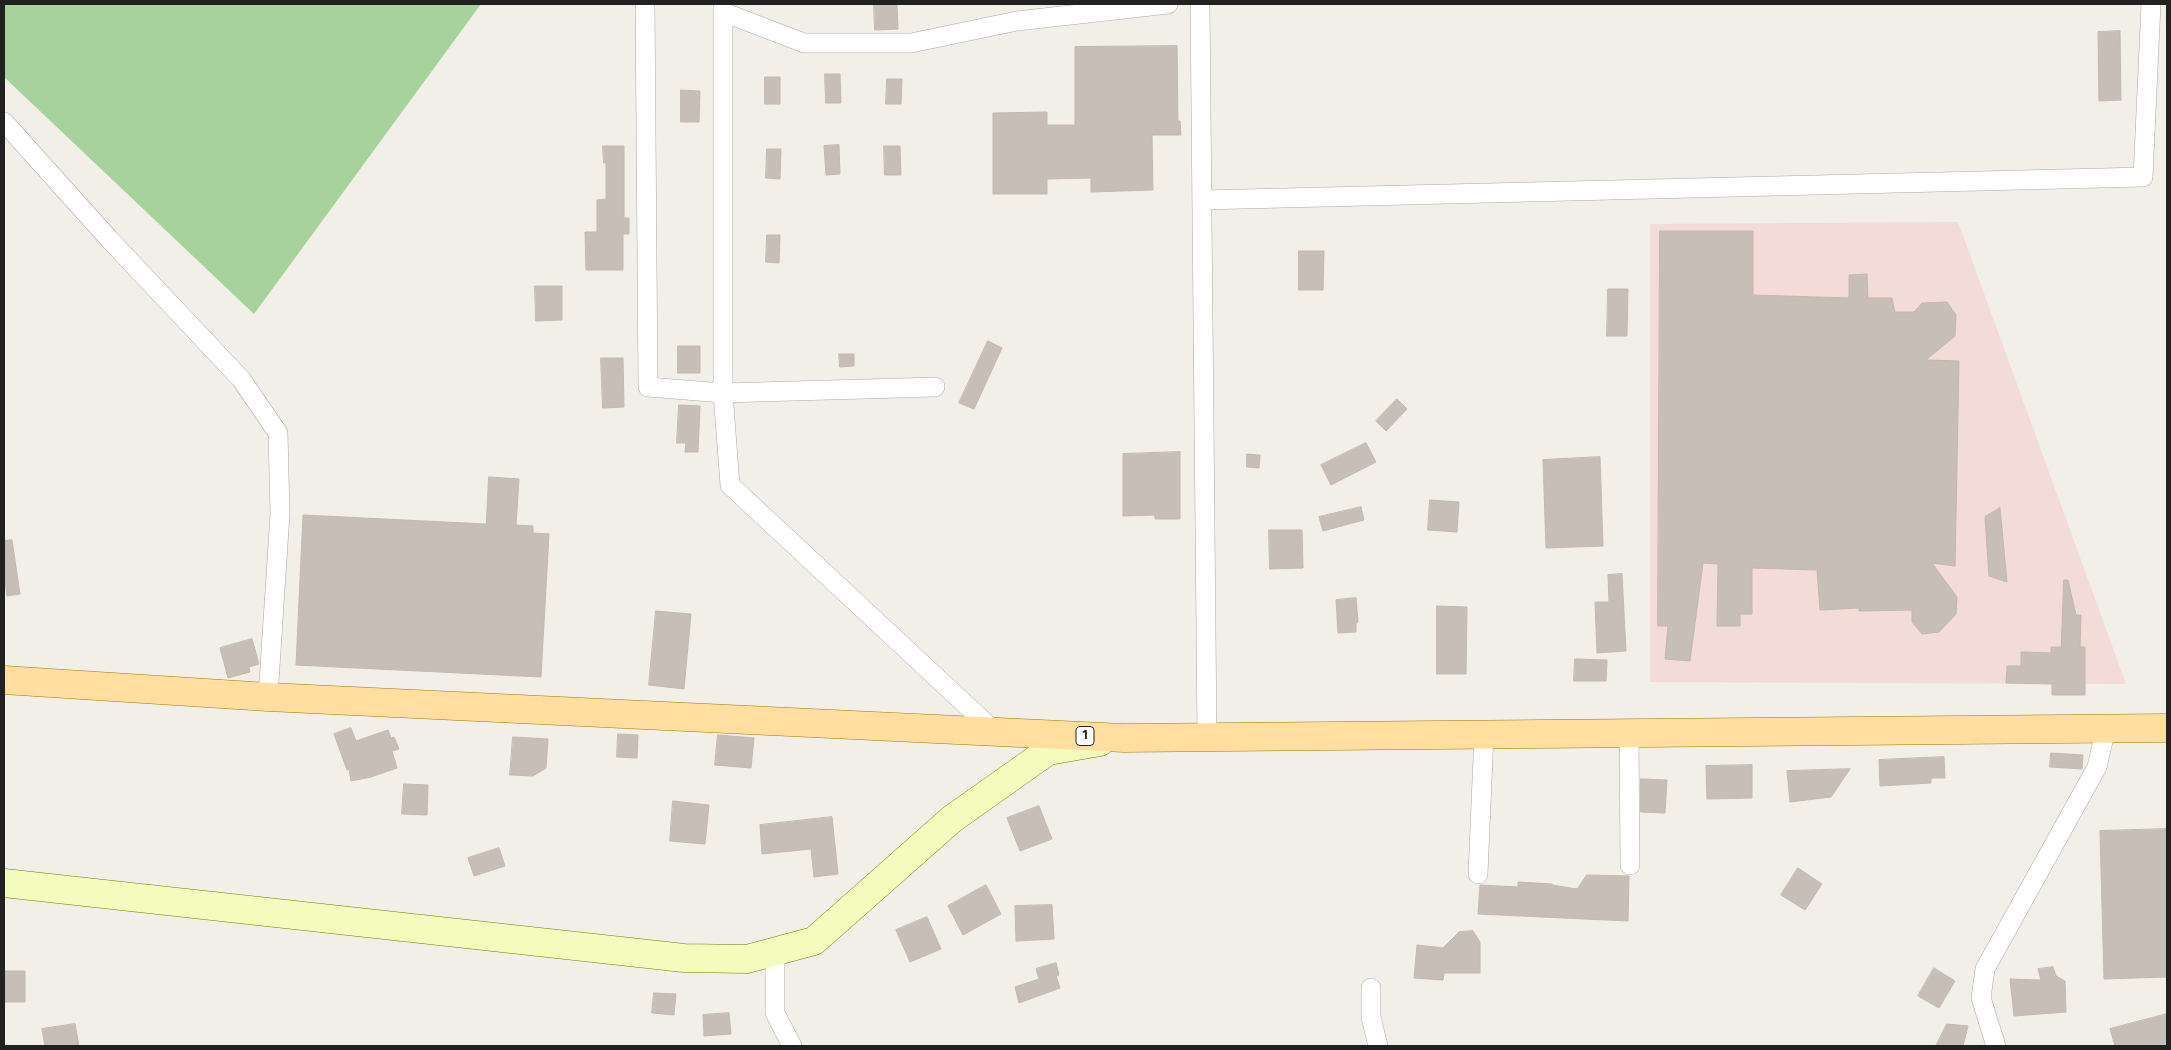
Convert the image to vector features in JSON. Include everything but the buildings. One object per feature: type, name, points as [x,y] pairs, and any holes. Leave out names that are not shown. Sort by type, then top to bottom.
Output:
[{"type":"main road","name":"1","points":[[4,680],[268,697],[1124,738],[2167,728]]},
{"type":"street","points":[[646,4],[648,387],[723,392],[935,387]]},
{"type":"street","points":[[994,732],[730,485],[723,392],[722,8],[804,43],[911,43],[1017,20],[1168,4]]},
{"type":"street","points":[[1200,4],[1207,737]]},
{"type":"street","points":[[1202,200],[2143,177],[2151,4]]},
{"type":"street","points":[[4,122],[110,240],[241,379],[278,433],[280,514],[268,697]]},
{"type":"street","points":[[1996,1046],[1981,998],[1985,969],[2097,767],[2106,728]]},
{"type":"street","points":[[1630,733],[1630,865]]},
{"type":"street","points":[[1478,874],[1484,734]]},
{"type":"street","points":[[4,883],[684,958],[747,959],[814,941],[952,820],[1048,751],[1124,738]]},
{"type":"street","points":[[775,951],[775,1013],[792,1046]]},
{"type":"street","points":[[1371,988],[1371,1017],[1378,1046]]},
{"type":"shaded area","points":[[1958,222],[2126,684],[1650,682],[1650,224]]},
{"type":"green space","points":[[4,4],[481,4],[254,314],[4,77]]}]
